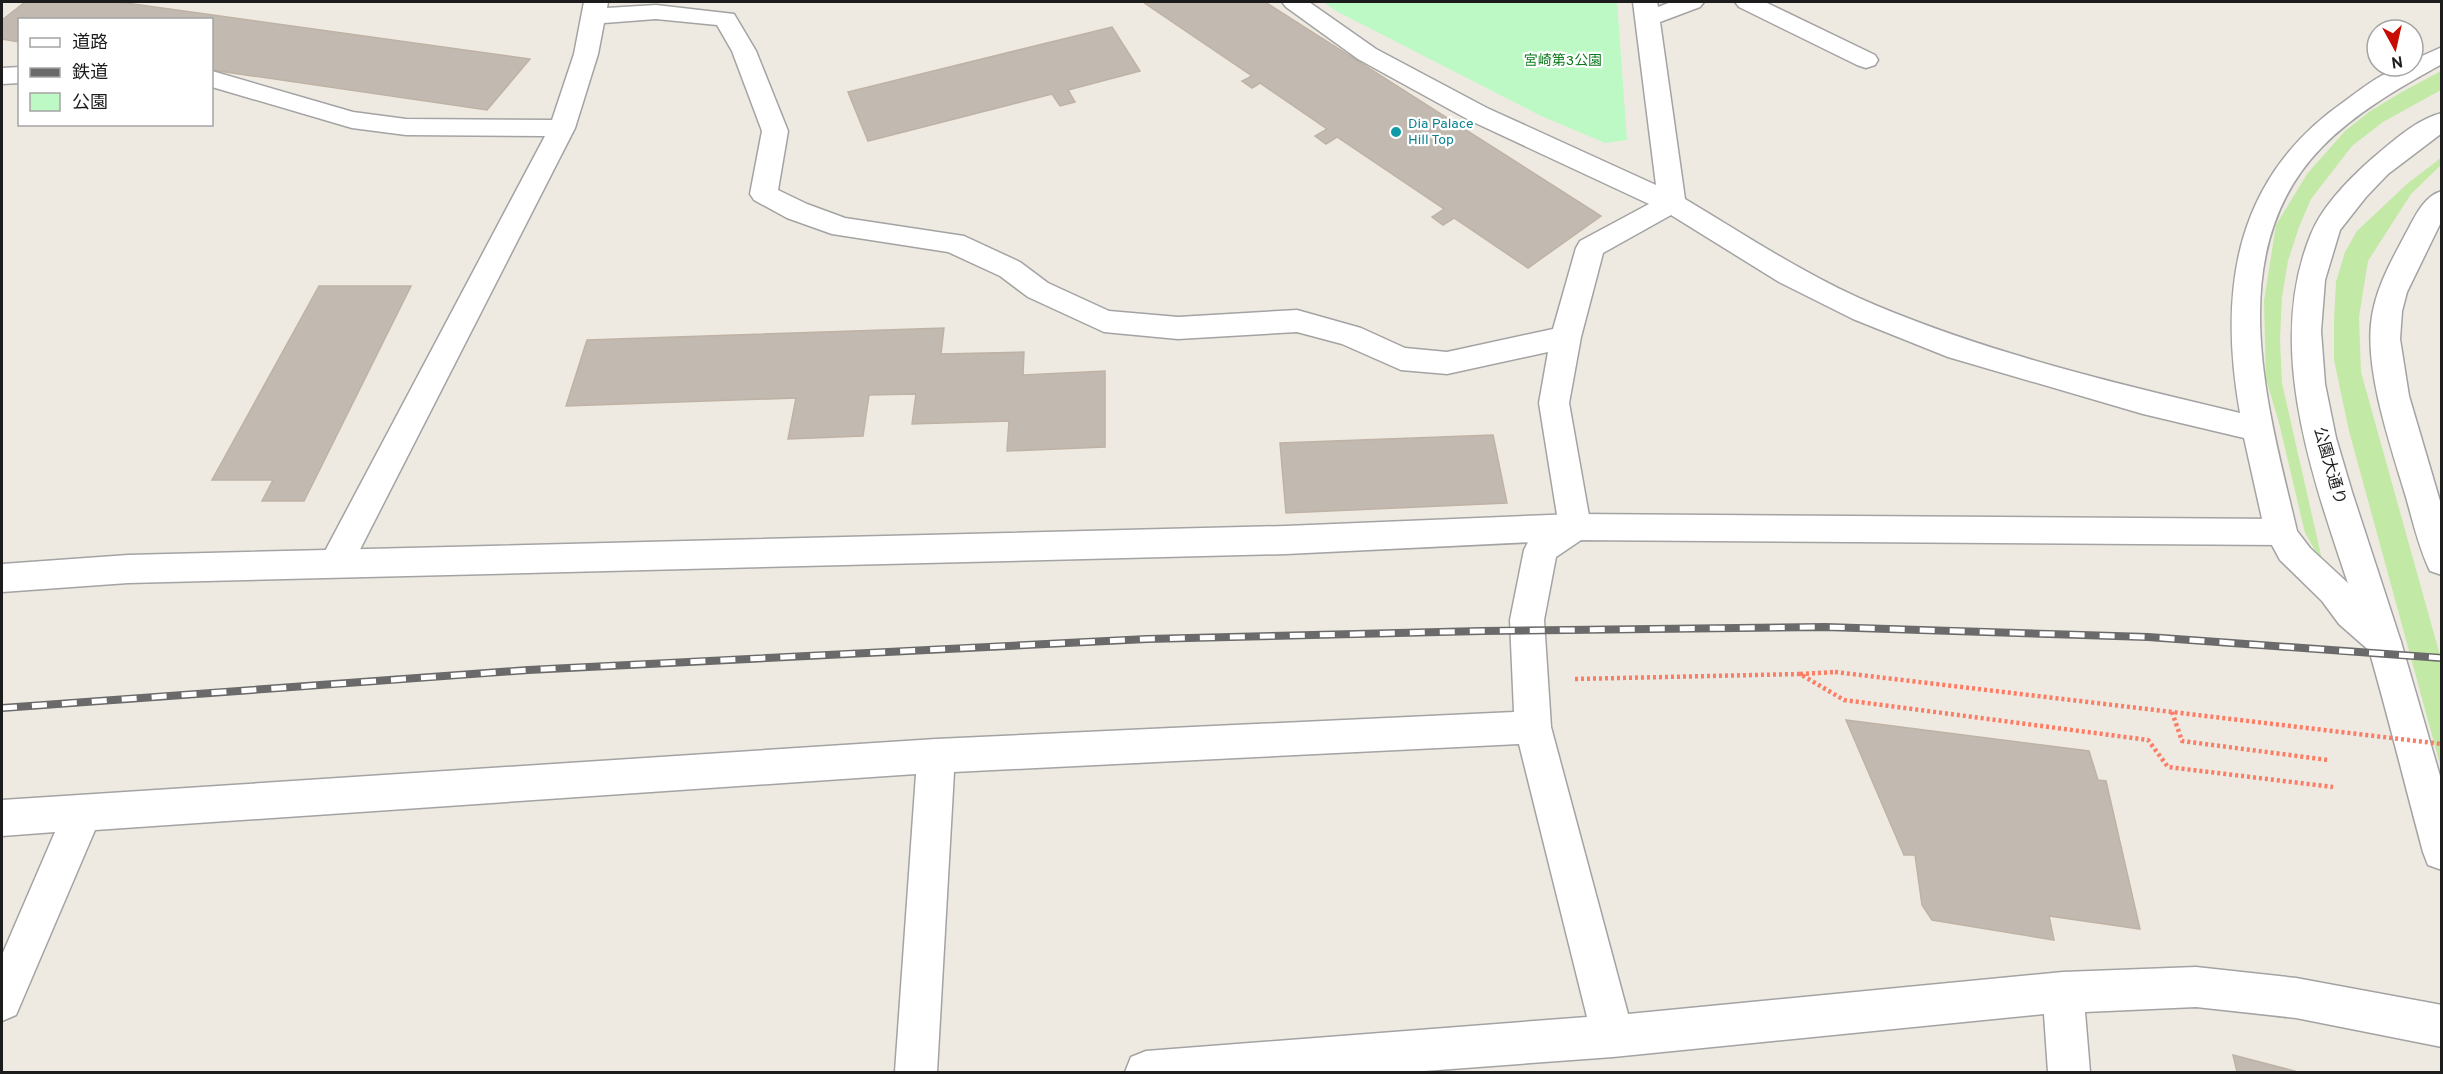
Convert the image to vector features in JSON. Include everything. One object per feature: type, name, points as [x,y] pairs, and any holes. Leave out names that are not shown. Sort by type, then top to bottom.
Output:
[{"type":"street","points":[[1294,2],[1367,54],[1397,71],[1478,114],[1672,203],[1789,275],[1884,320],[1959,349],[1993,359],[2143,402],[2259,429]]},
{"type":"street","points":[[1672,203],[1646,10],[1692,2]]},
{"type":"street","points":[[1747,2],[1866,60]]},
{"type":"street","points":[[336,563],[562,128],[586,54],[595,9],[725,19],[744,51],[775,130],[764,194],[797,211],[842,227],[954,243],[1010,269],[1038,290],[1104,321],[1178,328],[1297,321],[1351,336],[1401,359],[1447,363],[1566,337]]},
{"type":"street","points":[[2384,642],[2350,612],[2322,579],[2300,562],[2290,550],[2281,532],[2250,390],[2244,329],[2246,285],[2258,225],[2299,157],[2337,121],[2377,90],[2442,54]]},
{"type":"street","points":[[2,76],[18,75]]},
{"type":"street","points":[[213,79],[362,122],[406,127],[562,128]]},
{"type":"street","name":"公園大通り","points":[[2442,121],[2400,148],[2368,175],[2325,231],[2317,256],[2307,306],[2305,342],[2317,422],[2332,480],[2384,642],[2442,852]]},
{"type":"street","points":[[2442,200],[2431,213],[2401,267],[2387,313],[2388,368],[2412,467],[2442,561]]},
{"type":"street","points":[[1575,527],[1554,403],[1566,337],[1590,248],[1672,203]]},
{"type":"street","points":[[1575,527],[1541,550],[1527,620],[1533,727],[1613,1036]]},
{"type":"street","points":[[2,578],[128,569],[1286,540],[1575,527],[2281,532]]},
{"type":"street","points":[[2,818],[936,756],[1533,727]]},
{"type":"street","points":[[916,1072],[936,756]]},
{"type":"street","points":[[2,1001],[83,812]]},
{"type":"street","points":[[1146,1072],[1613,1036],[2063,992],[2196,987],[2296,998],[2442,1026]]},
{"type":"street","points":[[2063,992],[2069,1072]]},
{"type":"path","points":[[1530,681],[1835,672],[2442,744]]},
{"type":"path","points":[[1800,674],[1844,700],[2148,740],[2168,766],[2333,787]]},
{"type":"path","points":[[2172,712],[2182,741],[2328,760]]},
{"type":"green space","name":"宮崎第3公園","points":[[1323,2],[1617,2],[1627,140],[1605,143],[1539,115],[1338,12]]},
{"type":"green space","points":[[2441,71],[2441,90],[2383,122],[2352,146],[2311,199],[2288,261],[2282,297],[2280,338],[2282,383],[2323,564],[2305,533],[2279,423],[2266,379],[2264,301],[2276,225],[2307,174],[2345,131],[2369,112]]},
{"type":"green space","points":[[2441,158],[2441,165],[2411,194],[2368,261],[2359,317],[2361,372],[2441,659],[2441,768],[2349,431],[2334,360],[2334,320],[2336,282],[2345,252],[2357,231],[2408,183]]},
{"type":"building","points":[[25,2],[119,2],[530,59],[487,110],[213,70],[213,18],[18,18],[18,42],[2,39],[2,20]]},
{"type":"building","name":"Dia Palace Hill Top","points":[[1143,2],[1265,2],[1601,216],[1528,268],[1454,218],[1443,225],[1432,217],[1444,209],[1337,137],[1326,144],[1315,136],[1327,129],[1260,83],[1252,88],[1242,81],[1252,76]]},
{"type":"building","points":[[1112,27],[1140,71],[1068,90],[1075,102],[1060,106],[1052,94],[868,141],[848,92]]},
{"type":"building","points":[[319,286],[411,286],[304,501],[262,501],[273,480],[212,480]]},
{"type":"building","points":[[944,328],[941,354],[1024,352],[1023,375],[1105,371],[1105,447],[1007,451],[1009,421],[912,424],[916,394],[869,395],[863,436],[788,439],[796,398],[566,406],[587,340]]},
{"type":"building","points":[[1493,435],[1507,503],[1286,513],[1280,443]]},
{"type":"building","points":[[1846,720],[2089,751],[2098,780],[2106,781],[2140,929],[2049,916],[2054,940],[1932,920],[1922,905],[1915,855],[1904,855]]},
{"type":"building","points":[[2233,1055],[2298,1072],[2237,1072]]},
{"type":"railway","points":[[2,708],[528,670],[1147,639],[1482,631],[1825,627],[2148,637],[2442,658]]},
{"type":"place","name":"Dia Palace Hill Top","points":[[1396,132]]}]
